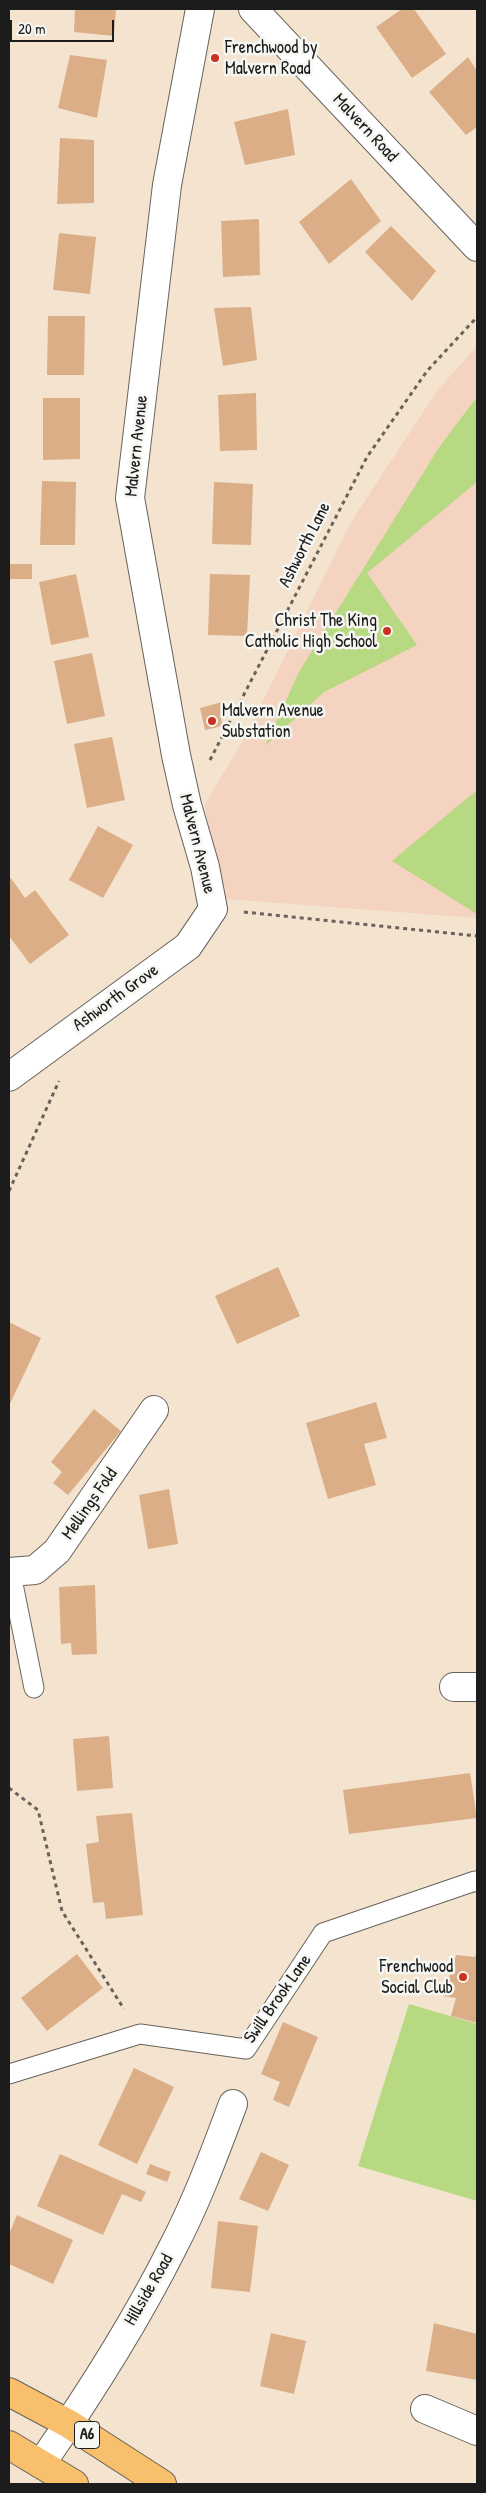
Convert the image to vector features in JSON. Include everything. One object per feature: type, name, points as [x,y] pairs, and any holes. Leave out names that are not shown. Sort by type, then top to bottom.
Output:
[{"type":"highway","name":"A6","points":[[9,2392],[69,2424],[162,2484]]},
{"type":"highway","points":[[9,2446],[74,2484]]},
{"type":"street","name":"Malvern Avenue","points":[[200,9],[168,185],[130,498],[176,755],[187,805],[205,867],[213,909]]},
{"type":"street","name":"Malvern Road","points":[[253,9],[477,247]]},
{"type":"street","name":"Ashworth Grove","points":[[9,1078],[188,946],[213,909]]},
{"type":"street","name":"Mellings Fold","points":[[10,1573],[35,1570],[57,1550],[154,1410]]},
{"type":"street","name":"Hillside Road","points":[[41,2464],[88,2397],[173,2248],[209,2171],[233,2104]]},
{"type":"street","points":[[425,2409],[477,2431]]},
{"type":"lane","points":[[10,1573],[34,1688]]},
{"type":"lane","name":"Swill Brook Lane","points":[[9,2074],[140,2034],[246,2049],[323,1933],[475,1881],[477,1882]]},
{"type":"path","name":"Ashworth Lane","points":[[209,761],[367,457],[427,371],[477,317]]},
{"type":"path","points":[[213,909],[477,936]]},
{"type":"path","points":[[9,1191],[61,1075]]},
{"type":"path","points":[[9,1788],[38,1810],[62,1911],[140,2034]]},
{"type":"shaded area","name":"Christ The King Catholic High School","points":[[477,346],[477,918],[225,899],[204,805],[244,739],[351,522],[437,391]]},
{"type":"green space","points":[[477,397],[477,482],[367,573],[417,645],[324,692],[265,746],[300,670],[440,446]]},
{"type":"green space","points":[[477,790],[477,914],[392,861]]},
{"type":"green space","points":[[409,2004],[477,2024],[477,2201],[358,2166]]},
{"type":"building","points":[[75,9],[116,9],[114,36],[74,32]]},
{"type":"building","points":[[402,9],[414,9],[446,54],[412,78],[376,27]]},
{"type":"building","points":[[70,55],[107,60],[97,118],[58,108]]},
{"type":"building","points":[[468,57],[477,71],[477,127],[466,135],[429,92]]},
{"type":"building","points":[[288,109],[295,155],[245,165],[234,122]]},
{"type":"building","points":[[60,138],[94,140],[94,203],[57,204]]},
{"type":"building","points":[[351,179],[381,221],[329,264],[299,222]]},
{"type":"building","points":[[259,219],[260,275],[223,277],[221,221]]},
{"type":"building","points":[[391,226],[436,271],[412,301],[365,252]]},
{"type":"building","points":[[59,233],[96,237],[90,294],[53,290]]},
{"type":"building","points":[[251,307],[257,360],[223,366],[214,308]]},
{"type":"building","points":[[48,316],[85,316],[84,375],[47,375]]},
{"type":"building","points":[[256,393],[257,450],[220,451],[218,395]]},
{"type":"building","points":[[43,398],[80,398],[80,459],[43,460]]},
{"type":"building","points":[[42,481],[76,482],[75,545],[40,545]]},
{"type":"building","points":[[214,482],[253,484],[251,545],[212,544]]},
{"type":"building","points":[[9,564],[32,564],[32,579],[9,579]]},
{"type":"building","points":[[76,574],[89,637],[51,645],[39,582]]},
{"type":"building","points":[[210,574],[250,575],[247,636],[208,635]]},
{"type":"building","points":[[92,653],[105,716],[67,724],[54,661]]},
{"type":"building","name":"Malvern Avenue Substation","points":[[226,701],[228,712],[220,715],[223,726],[205,730],[200,708]]},
{"type":"building","points":[[112,737],[125,800],[87,808],[74,744]]},
{"type":"building","points":[[98,826],[133,845],[103,898],[69,880]]},
{"type":"building","points":[[11,878],[25,898],[35,890],[69,935],[30,964],[9,936],[9,880]]},
{"type":"building","points":[[278,1267],[300,1316],[237,1344],[215,1296]]},
{"type":"building","points":[[9,1322],[41,1338],[9,1406]]},
{"type":"building","points":[[376,1402],[387,1438],[364,1444],[376,1485],[328,1499],[306,1423]]},
{"type":"building","points":[[94,1409],[121,1431],[68,1495],[53,1483],[62,1472],[51,1462]]},
{"type":"building","points":[[169,1489],[178,1544],[148,1549],[139,1495]]},
{"type":"building","points":[[95,1585],[97,1654],[72,1655],[71,1643],[61,1644],[59,1587]]},
{"type":"building","points":[[109,1736],[113,1788],[77,1791],[73,1739]]},
{"type":"building","points":[[470,1773],[477,1818],[349,1834],[343,1790]]},
{"type":"building","points":[[132,1813],[143,1915],[106,1919],[104,1902],[93,1903],[86,1844],[99,1842],[96,1816]]},
{"type":"building","name":"Frenchwood Social Club","points":[[477,1952],[477,2023],[451,2016],[456,1998],[443,1996],[456,1955],[475,1957]]},
{"type":"building","points":[[77,1954],[103,1988],[47,2031],[21,1998]]},
{"type":"building","points":[[283,2022],[318,2037],[289,2107],[273,2100],[280,2082],[261,2074]]},
{"type":"building","points":[[134,2068],[174,2087],[137,2164],[98,2145]]},
{"type":"building","points":[[261,2152],[289,2165],[268,2211],[239,2199]]},
{"type":"building","points":[[60,2154],[146,2192],[141,2202],[122,2194],[103,2235],[37,2206]]},
{"type":"building","points":[[150,2164],[171,2172],[167,2182],[146,2174]]},
{"type":"building","points":[[17,2215],[73,2240],[53,2284],[9,2264],[9,2234]]},
{"type":"building","points":[[218,2221],[258,2226],[250,2292],[211,2288]]},
{"type":"building","points":[[434,2323],[477,2334],[477,2380],[426,2371]]},
{"type":"building","points":[[271,2333],[306,2341],[294,2394],[260,2386]]},
{"type":"place","name":"Frenchwood by Malvern Road","points":[[215,58]]},
{"type":"place","name":"Christ The King Catholic High School","points":[[387,631]]},
{"type":"place","name":"Malvern Avenue Substation","points":[[212,721]]},
{"type":"place","name":"Frenchwood Social Club","points":[[463,1977]]}]
